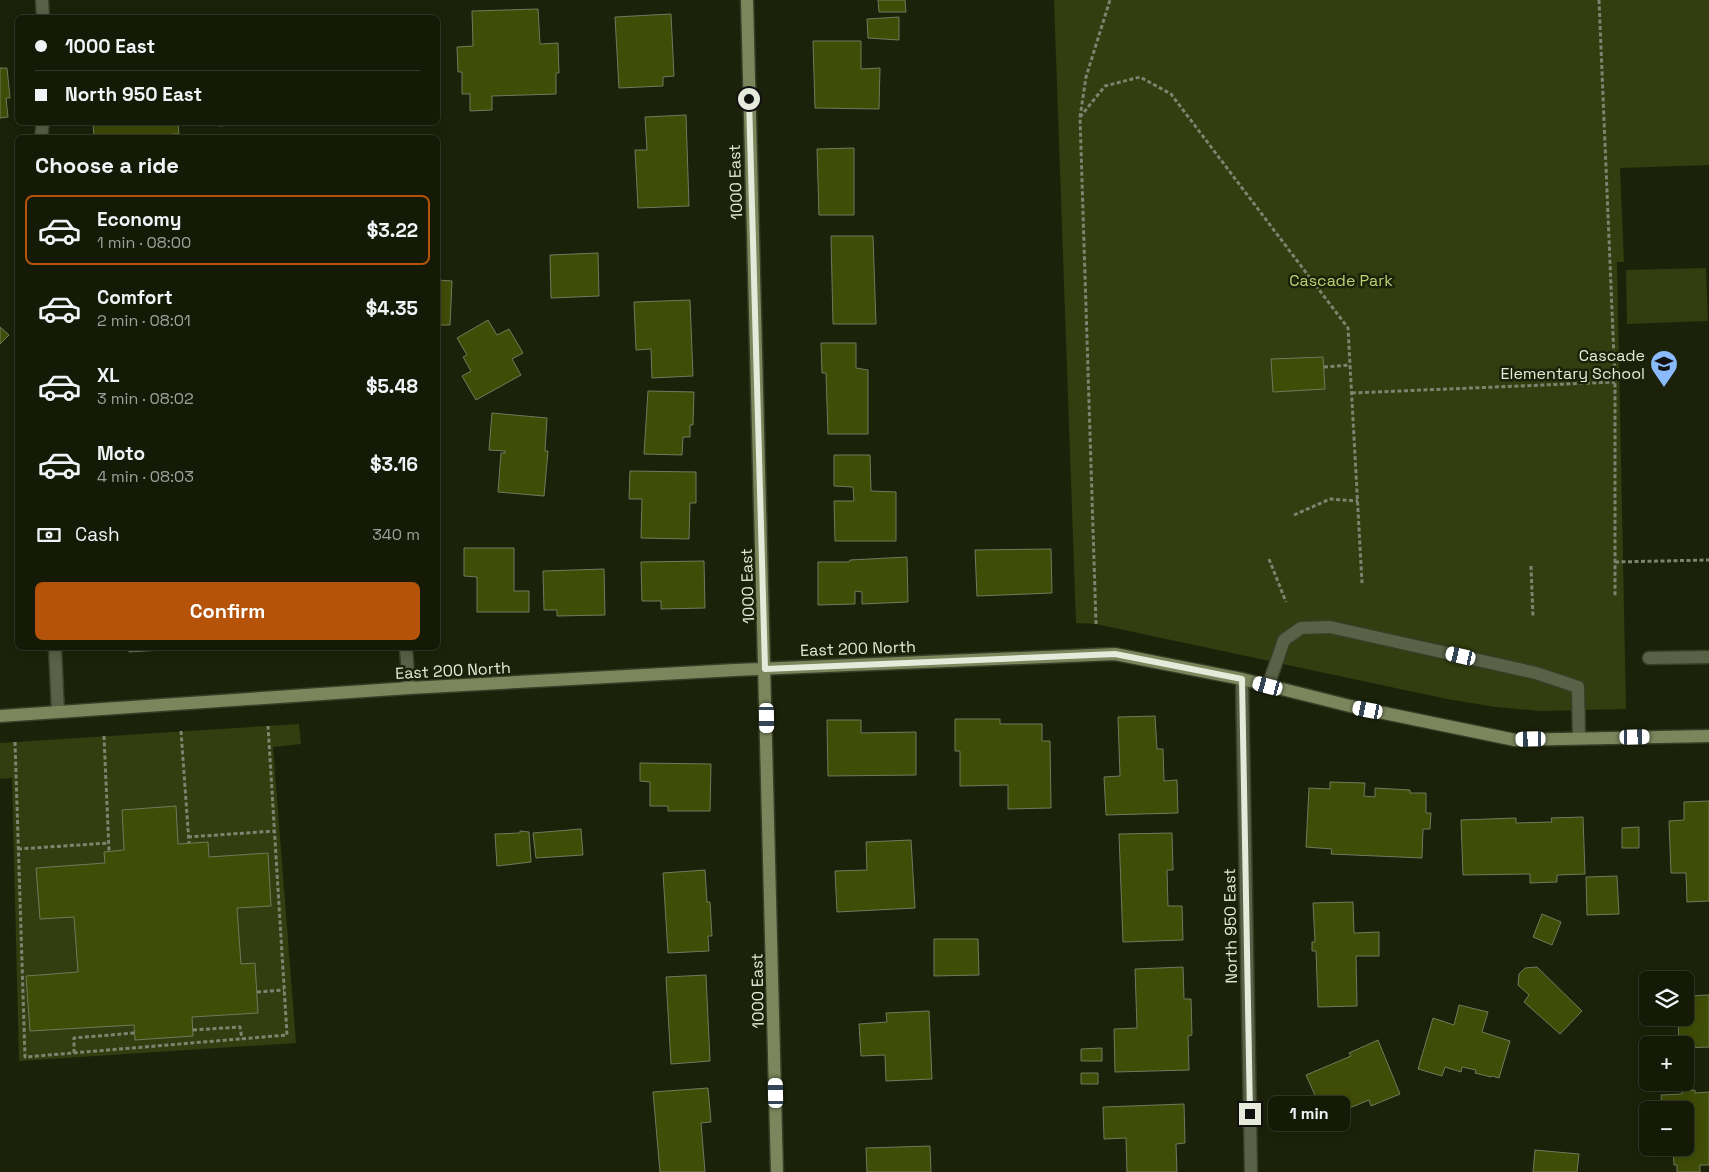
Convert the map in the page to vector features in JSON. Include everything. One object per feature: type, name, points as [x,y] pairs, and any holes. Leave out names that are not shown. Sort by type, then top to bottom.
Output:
[{"type":"street","points":[[42,0],[43,15]]},
{"type":"street","name":"1000 East","points":[[747,0],[778,1172]]},
{"type":"street","points":[[1268,686],[1284,640],[1301,628],[1330,626],[1536,673],[1578,686],[1579,738]]},
{"type":"street","points":[[55,650],[58,712]]},
{"type":"street","points":[[406,650],[408,688]]},
{"type":"street","name":"East 200 North","points":[[0,716],[408,688],[765,669],[1115,654],[1242,679],[1350,706],[1515,740],[1709,736]]},
{"type":"street","points":[[1649,658],[1709,657]]},
{"type":"street","name":"North 950 East","points":[[1242,679],[1251,1172]]},
{"type":"path","points":[[1096,624],[1080,117],[1086,76],[1110,0]]},
{"type":"path","points":[[1599,0],[1616,382],[1614,596]]},
{"type":"path","points":[[1080,117],[1105,86],[1140,78],[1171,94],[1348,328],[1362,583]]},
{"type":"path","points":[[1324,367],[1350,366]]},
{"type":"path","points":[[1352,393],[1616,382]]},
{"type":"path","points":[[1294,515],[1330,499],[1358,501]]},
{"type":"path","points":[[1269,558],[1286,602]]},
{"type":"path","points":[[1615,562],[1709,560]]},
{"type":"path","points":[[1531,566],[1533,617]]},
{"type":"path","points":[[15,742],[25,1057],[287,1035],[268,726]]},
{"type":"path","points":[[181,731],[189,843]]},
{"type":"path","points":[[104,736],[109,851]]},
{"type":"path","points":[[188,837],[275,831]]},
{"type":"path","points":[[18,850],[109,843]]},
{"type":"path","points":[[257,992],[284,990]]},
{"type":"path","points":[[193,1030],[240,1027],[242,1039]]},
{"type":"path","points":[[74,1053],[74,1038],[134,1032]]},
{"type":"green space","name":"Cascade Park","points":[[1054,0],[1709,0],[1709,165],[1620,168],[1624,262],[1617,262],[1626,709],[1541,711],[1495,707],[1447,699],[1096,624],[1076,623]]},
{"type":"green space","points":[[1706,268],[1708,321],[1627,324],[1626,270]]},
{"type":"green space","points":[[299,724],[301,744],[273,747],[296,1043],[19,1061],[12,778],[0,779],[0,743]]},
{"type":"building","points":[[878,0],[905,0],[906,12],[879,12]]},
{"type":"building","points":[[538,9],[540,44],[558,43],[559,73],[556,73],[556,94],[492,96],[492,110],[470,111],[470,94],[462,94],[462,72],[458,72],[457,47],[473,46],[472,11]]},
{"type":"building","points":[[671,14],[674,76],[663,77],[663,86],[619,88],[615,17]]},
{"type":"building","points":[[899,17],[899,40],[868,38],[867,19]]},
{"type":"building","points":[[813,41],[861,41],[861,69],[880,68],[879,109],[815,108]]},
{"type":"building","points":[[0,68],[7,68],[10,98],[6,98],[8,117],[0,118]]},
{"type":"building","points":[[686,115],[689,206],[638,208],[635,150],[647,150],[645,117]]},
{"type":"building","points":[[93,125],[178,125],[179,134],[171,135],[94,135]]},
{"type":"building","points":[[854,148],[854,215],[819,215],[817,149]]},
{"type":"building","points":[[831,236],[873,236],[876,324],[833,324]]},
{"type":"building","points":[[598,253],[599,296],[551,298],[550,255]]},
{"type":"building","points":[[440,280],[452,281],[450,325],[440,325]]},
{"type":"building","points":[[690,300],[693,376],[652,378],[651,349],[636,350],[634,302]]},
{"type":"building","points":[[488,320],[497,335],[509,329],[523,353],[512,359],[521,375],[476,400],[462,376],[471,371],[463,357],[467,355],[457,338]]},
{"type":"building","points":[[0,327],[9,335],[0,344]]},
{"type":"building","points":[[821,343],[856,343],[856,368],[868,370],[868,434],[828,434],[826,373],[822,373]]},
{"type":"building","points":[[1323,357],[1325,389],[1273,392],[1271,359]]},
{"type":"building","points":[[648,391],[694,392],[693,425],[690,425],[690,437],[683,437],[682,455],[644,454]]},
{"type":"building","points":[[492,413],[547,418],[545,451],[548,451],[544,496],[498,492],[501,453],[505,453],[505,451],[489,450]]},
{"type":"building","points":[[834,455],[870,455],[871,491],[896,492],[896,541],[835,541],[834,501],[854,501],[853,487],[834,486]]},
{"type":"building","points":[[630,471],[696,472],[696,503],[690,503],[689,539],[641,538],[642,499],[629,499]]},
{"type":"building","points":[[464,548],[514,548],[514,591],[529,591],[529,612],[477,612],[477,577],[464,576]]},
{"type":"building","points":[[1051,549],[1052,593],[977,596],[975,550]]},
{"type":"building","points":[[907,557],[908,602],[862,604],[862,592],[855,591],[855,604],[818,605],[818,562],[849,562],[850,560]]},
{"type":"building","points":[[704,561],[705,608],[661,609],[661,601],[642,601],[641,562]]},
{"type":"building","points":[[604,569],[605,615],[557,616],[557,610],[544,610],[543,571]]},
{"type":"building","points":[[129,650],[162,650],[129,652]]},
{"type":"building","points":[[1155,716],[1157,749],[1163,749],[1164,781],[1177,780],[1178,813],[1106,815],[1104,777],[1120,776],[1118,717]]},
{"type":"building","points":[[955,719],[1000,719],[1000,724],[1042,724],[1042,741],[1050,741],[1051,808],[1008,809],[1008,785],[960,786],[960,751],[955,751]]},
{"type":"building","points":[[827,720],[861,720],[861,733],[916,732],[916,775],[828,776]]},
{"type":"building","points":[[640,763],[711,764],[710,811],[668,811],[668,806],[650,806],[650,782],[640,781]]},
{"type":"building","points":[[1330,782],[1365,783],[1364,796],[1375,797],[1375,788],[1410,790],[1410,793],[1426,793],[1426,813],[1431,813],[1430,829],[1423,829],[1422,858],[1331,854],[1332,849],[1306,847],[1309,788],[1330,789]]},
{"type":"building","points":[[1709,801],[1709,901],[1687,902],[1686,873],[1671,873],[1669,821],[1684,820],[1684,802]]},
{"type":"building","points":[[176,806],[178,844],[208,842],[209,857],[268,853],[271,906],[237,908],[241,964],[255,963],[258,1013],[192,1017],[193,1036],[135,1040],[134,1025],[30,1031],[26,976],[78,972],[74,917],[40,919],[36,868],[105,863],[104,852],[124,850],[122,810]]},
{"type":"building","points":[[1583,817],[1585,874],[1557,875],[1557,882],[1530,883],[1530,874],[1463,875],[1461,820],[1516,818],[1516,823],[1552,822],[1551,818]]},
{"type":"building","points":[[1639,827],[1639,848],[1622,848],[1622,828]]},
{"type":"building","points":[[581,829],[583,855],[536,858],[533,833]]},
{"type":"building","points":[[520,831],[529,832],[531,862],[497,866],[495,834],[520,833]]},
{"type":"building","points":[[1172,833],[1173,870],[1167,870],[1168,906],[1182,906],[1183,940],[1123,942],[1119,834]]},
{"type":"building","points":[[911,840],[915,908],[837,912],[835,871],[867,870],[866,842]]},
{"type":"building","points":[[705,870],[707,902],[710,902],[712,936],[708,936],[709,951],[668,953],[663,873]]},
{"type":"building","points":[[1617,876],[1619,914],[1587,915],[1586,877]]},
{"type":"building","points":[[1353,902],[1354,933],[1379,932],[1379,956],[1356,956],[1357,1006],[1318,1007],[1316,951],[1312,951],[1312,942],[1315,942],[1313,903]]},
{"type":"building","points":[[1542,914],[1561,922],[1552,945],[1533,937]]},
{"type":"building","points":[[934,939],[978,939],[979,975],[934,976]]},
{"type":"building","points":[[1183,967],[1184,999],[1191,999],[1192,1035],[1188,1036],[1189,1070],[1115,1072],[1114,1029],[1137,1028],[1135,969]]},
{"type":"building","points":[[1537,967],[1582,1011],[1560,1034],[1524,1002],[1529,995],[1518,985],[1519,974],[1525,968]]},
{"type":"building","points":[[706,975],[710,1061],[671,1064],[666,977]]},
{"type":"building","points":[[1709,995],[1709,1047],[1694,1048],[1694,1036],[1679,1036],[1678,1026],[1694,1026],[1694,996]]},
{"type":"building","points":[[1459,1005],[1488,1012],[1482,1032],[1510,1041],[1499,1078],[1475,1073],[1476,1070],[1462,1067],[1461,1072],[1445,1067],[1442,1076],[1418,1069],[1433,1018],[1454,1025]]},
{"type":"building","points":[[929,1011],[932,1079],[886,1081],[885,1055],[861,1056],[859,1024],[887,1022],[886,1013]]},
{"type":"building","points":[[1378,1040],[1400,1094],[1371,1106],[1369,1100],[1325,1118],[1306,1075],[1351,1056],[1349,1053]]},
{"type":"building","points":[[1102,1048],[1102,1061],[1081,1061],[1081,1049]]},
{"type":"building","points":[[1081,1073],[1098,1073],[1098,1084],[1081,1084]]},
{"type":"building","points":[[708,1088],[711,1122],[701,1123],[705,1172],[660,1172],[653,1092]]},
{"type":"building","points":[[1694,1090],[1695,1093],[1709,1092],[1709,1165],[1700,1165],[1700,1172],[1677,1172],[1677,1165],[1674,1165],[1673,1156],[1694,1156],[1694,1101],[1661,1101],[1661,1095],[1682,1094],[1682,1091]]},
{"type":"building","points":[[1184,1104],[1185,1143],[1176,1144],[1177,1172],[1127,1172],[1126,1138],[1104,1139],[1103,1107]]},
{"type":"building","points":[[930,1146],[931,1172],[867,1172],[866,1148]]},
{"type":"building","points":[[1535,1150],[1579,1154],[1577,1172],[1533,1172]]},
{"type":"place","name":"Cascade Elementary School","points":[[1664,388]]},
{"type":"route","points":[[749,99],[765,669],[1115,654],[1242,679],[1250,1114]]}]
